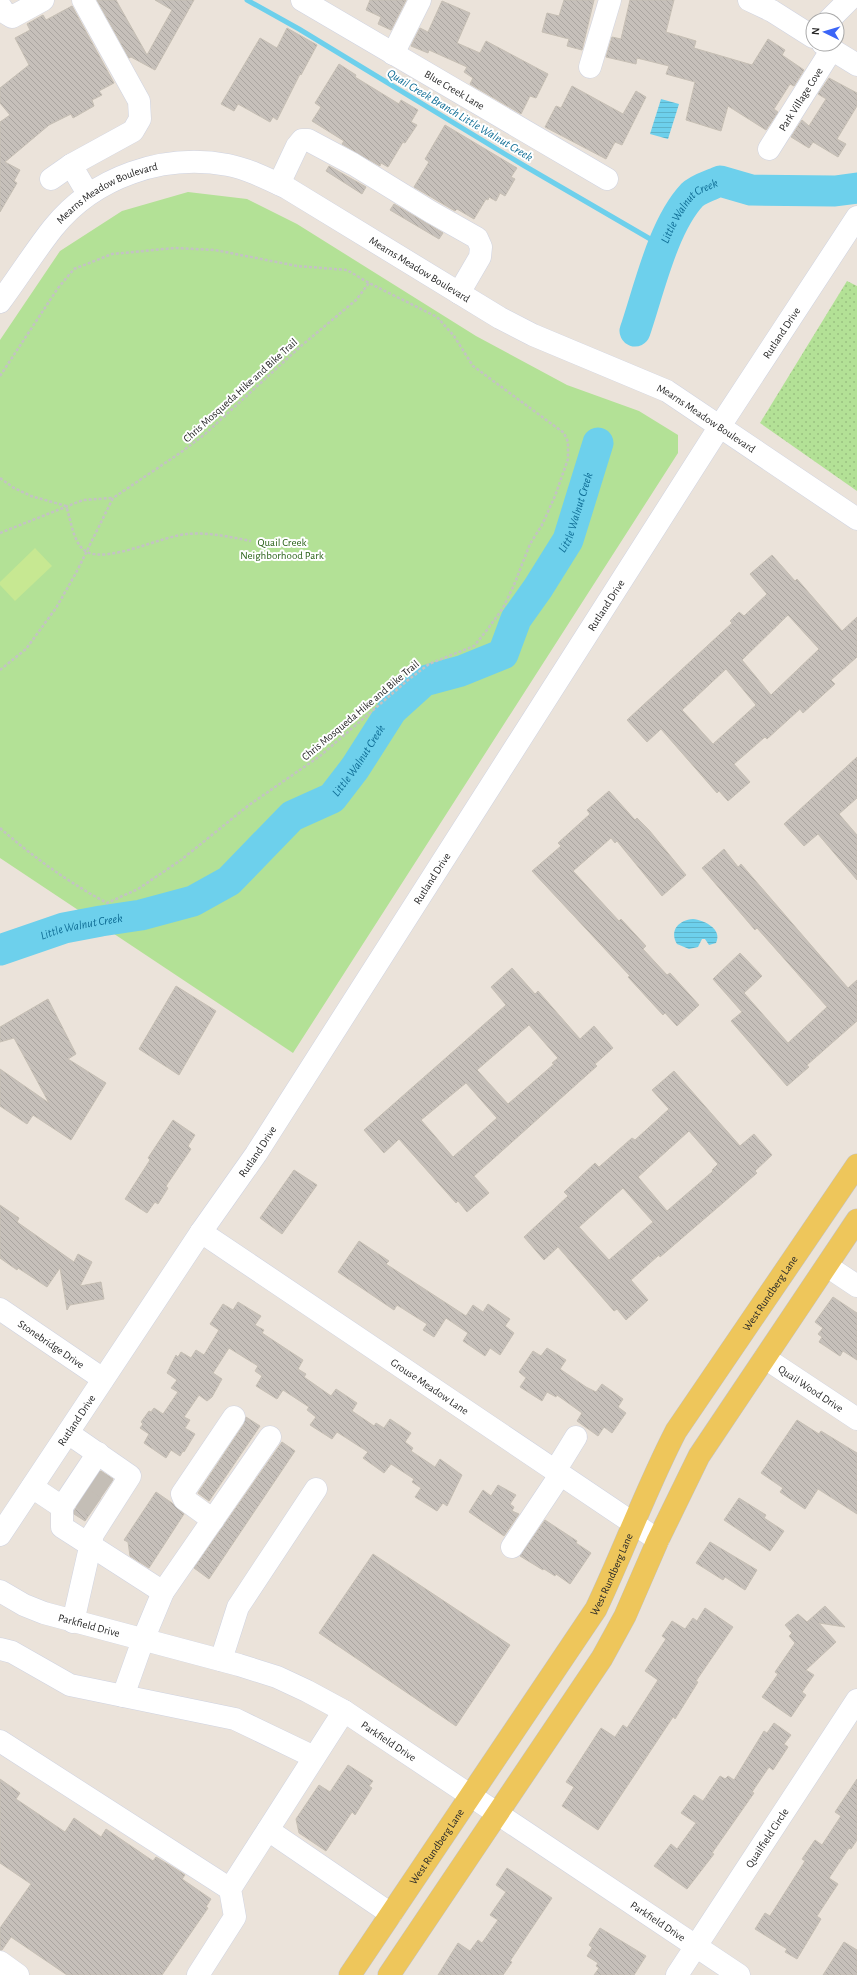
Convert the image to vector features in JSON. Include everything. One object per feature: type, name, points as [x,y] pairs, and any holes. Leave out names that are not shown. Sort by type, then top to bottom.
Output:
[{"type":"main road","name":"West Rundberg Lane","points":[[350,1975],[596,1609],[615,1568],[658,1465],[676,1431],[857,1165]]},
{"type":"main road","points":[[389,1975],[497,1812],[602,1658],[625,1616],[658,1540],[699,1456],[857,1220]]},
{"type":"street","points":[[0,6],[4,12],[12,17],[43,0]]},
{"type":"street","points":[[51,180],[71,165],[133,131],[140,119],[139,101],[82,0]]},
{"type":"street","name":"Blue Creek Lane","points":[[302,0],[607,179]]},
{"type":"street","points":[[393,54],[420,0]]},
{"type":"street","points":[[590,67],[610,0]]},
{"type":"street","points":[[749,0],[772,10],[805,32]]},
{"type":"street","points":[[837,12],[849,0]]},
{"type":"street","name":"Park Village Cove","points":[[769,149],[824,52]]},
{"type":"street","points":[[835,52],[857,65]]},
{"type":"street","points":[[280,184],[296,146],[302,140],[308,140],[353,164],[430,212],[477,238],[481,247],[480,257],[459,293]]},
{"type":"street","name":"Mearns Meadow Boulevard","points":[[0,302],[54,227],[88,194],[127,173],[167,164],[197,161],[229,165],[260,175],[280,184],[459,293],[533,335],[667,391],[857,519]]},
{"type":"street","points":[[71,165],[88,194]]},
{"type":"street","name":"Rutland Drive","points":[[0,1535],[201,1232],[264,1142],[720,426],[853,223]]},
{"type":"street","name":"Grouse Meadow Lane","points":[[201,1232],[658,1540]]},
{"type":"street","points":[[827,1266],[857,1286]]},
{"type":"street","name":"Stonebridge Drive","points":[[0,1309],[103,1379]]},
{"type":"street","name":"Quail Wood Drive","points":[[765,1358],[857,1419]]},
{"type":"street","points":[[213,1520],[184,1499],[182,1494],[234,1417]]},
{"type":"street","points":[[68,1433],[130,1476],[100,1484],[62,1527],[163,1592]]},
{"type":"street","points":[[124,1696],[143,1640],[163,1592],[270,1437]]},
{"type":"street","points":[[512,1547],[558,1473],[576,1437]]},
{"type":"street","points":[[83,1503],[100,1484],[98,1453]]},
{"type":"street","points":[[32,1487],[83,1503]]},
{"type":"street","points":[[221,1660],[238,1607],[316,1489]]},
{"type":"street","points":[[73,1622],[93,1534],[83,1503]]},
{"type":"street","name":"Parkfield Drive","points":[[0,1591],[24,1605],[73,1622],[221,1660],[277,1677],[307,1691],[344,1711],[472,1795],[738,1975]]},
{"type":"street","points":[[0,1650],[12,1652],[70,1685],[236,1719],[314,1757]]},
{"type":"street","name":"Quailfield Circle","points":[[677,1975],[857,1700]]},
{"type":"street","points":[[198,1975],[235,1917],[230,1889],[344,1711]]},
{"type":"street","points":[[0,1741],[230,1889]]},
{"type":"street","points":[[268,1830],[391,1914]]},
{"type":"street","points":[[0,1962],[18,1975]]},
{"type":"path","name":"Chris Mosqueda Hike and Bike Trail","points":[[0,376],[58,288],[74,269],[112,254],[175,248],[215,250],[297,266],[347,270],[369,283],[436,317],[454,336],[473,366],[564,433],[568,442],[568,459],[555,496],[542,525],[530,544],[514,585],[499,613],[474,646],[429,664],[408,680],[320,756],[248,805],[181,860],[138,889],[107,903],[57,874],[28,853],[0,828]]},
{"type":"path","name":"Chris Mosqueda Hike and Bike Trail","points":[[0,670],[26,649],[56,608],[113,498],[180,453],[205,434],[301,346],[356,300],[369,283]]},
{"type":"path","points":[[0,478],[26,494],[66,506],[74,533],[79,544],[86,552],[94,554],[115,553],[172,536],[187,534],[203,533],[251,541]]},
{"type":"path","name":"Chris Mosqueda Hike and Bike Trail","points":[[0,533],[84,500],[113,498]]},
{"type":"green space","name":"Quail Creek Neighborhood Park","points":[[188,192],[247,199],[297,224],[476,336],[567,385],[639,411],[678,435],[678,453],[293,1053],[0,858],[0,340],[60,251],[122,211]]},
{"type":"green space","points":[[847,281],[857,286],[857,491],[760,423]]},
{"type":"green space","points":[[35,548],[52,566],[15,601],[0,585],[0,582]]},
{"type":"water","points":[[661,99],[679,104],[668,139],[650,134]]},
{"type":"water","points":[[693,919],[707,923],[715,930],[717,933],[716,943],[709,945],[705,939],[702,939],[698,947],[689,949],[677,944],[674,934],[675,930],[683,921]]},
{"type":"building","points":[[97,0],[116,0],[147,55],[172,10],[155,0],[194,0],[155,70],[131,57],[129,58]]},
{"type":"building","points":[[370,0],[406,0],[391,30],[378,24],[381,17],[366,10]]},
{"type":"building","points":[[564,0],[594,0],[582,50],[567,46],[569,39],[542,32],[547,13],[559,16]]},
{"type":"building","points":[[630,0],[674,0],[666,32],[696,41],[694,48],[752,65],[768,39],[785,50],[782,55],[804,70],[794,86],[790,84],[774,109],[778,112],[766,130],[728,106],[721,131],[686,120],[695,82],[666,74],[669,66],[637,58],[636,64],[606,57],[612,37],[621,39]]},
{"type":"building","points":[[442,1],[470,13],[457,43],[480,53],[486,41],[548,74],[536,98],[530,96],[521,114],[470,84],[473,78],[464,72],[467,67],[429,50],[428,53],[411,46],[420,28],[428,32]]},
{"type":"building","points":[[72,6],[114,83],[99,91],[102,95],[92,100],[94,106],[73,118],[71,114],[49,125],[5,162],[20,170],[14,181],[17,183],[0,212],[0,122],[10,115],[0,103],[0,88],[29,65],[15,38],[30,30],[27,24],[43,15],[46,20]]},
{"type":"building","points":[[287,28],[317,45],[301,75],[300,74],[277,120],[273,117],[270,122],[238,104],[234,111],[221,104],[260,38],[277,48]]},
{"type":"building","points":[[339,64],[356,75],[355,77],[399,104],[401,100],[418,110],[411,122],[417,125],[405,143],[403,142],[388,167],[381,163],[380,166],[342,144],[344,141],[312,121],[321,107],[315,103]]},
{"type":"building","points":[[829,78],[857,93],[857,106],[837,139],[846,144],[838,157],[813,142],[809,148],[791,137],[802,120],[809,126],[826,99],[818,94]]},
{"type":"building","points":[[572,86],[623,114],[636,91],[646,97],[622,145],[615,142],[606,159],[545,127],[556,106],[561,108]]},
{"type":"building","points":[[445,125],[517,168],[511,177],[515,179],[505,196],[500,193],[496,201],[489,197],[488,200],[486,199],[474,219],[457,209],[455,211],[414,187],[429,162],[425,159]]},
{"type":"building","points":[[329,166],[366,187],[362,194],[326,171]]},
{"type":"building","points":[[394,204],[443,233],[439,239],[390,210]]},
{"type":"building","points":[[772,555],[795,581],[797,579],[842,631],[857,617],[857,657],[831,680],[835,684],[803,713],[800,709],[767,739],[765,737],[734,764],[750,782],[728,801],[719,791],[717,793],[661,729],[647,742],[627,720],[732,623],[730,621],[739,612],[744,616],[767,594],[750,574]],"holes":[[[788,615],[819,649],[771,695],[742,660]],[[726,669],[756,705],[713,744],[682,710]]]},
{"type":"building","points":[[857,757],[857,798],[839,814],[857,835],[857,880],[818,834],[804,846],[784,824]]},
{"type":"building","points":[[609,791],[635,820],[637,818],[649,830],[686,875],[662,896],[617,841],[615,843],[611,838],[573,871],[619,921],[621,919],[646,946],[643,949],[667,975],[670,973],[699,1005],[677,1026],[665,1013],[663,1015],[628,977],[630,976],[532,871],[561,846],[558,843],[590,814],[587,810]]},
{"type":"building","points":[[724,849],[738,867],[741,864],[848,988],[857,980],[857,1021],[807,1065],[809,1067],[787,1086],[731,1021],[742,1012],[713,979],[740,953],[762,976],[744,993],[788,1043],[827,1007],[757,928],[755,930],[702,868]]},
{"type":"building","points":[[512,968],[535,994],[538,991],[580,1039],[594,1026],[613,1048],[595,1064],[597,1066],[474,1176],[489,1193],[467,1212],[458,1201],[456,1203],[399,1139],[384,1153],[364,1130],[506,1005],[491,987]],"holes":[[[529,1025],[558,1058],[552,1063],[554,1064],[508,1104],[477,1070]],[[466,1083],[497,1118],[453,1157],[421,1120]]]},
{"type":"building","points":[[176,986],[216,1011],[179,1075],[139,1049]]},
{"type":"building","points":[[48,999],[76,1054],[68,1059],[106,1083],[71,1140],[33,1115],[27,1124],[0,1106],[0,1069],[49,1103],[14,1038],[0,1042],[0,1027]]},
{"type":"building","points":[[674,1071],[740,1146],[754,1134],[772,1155],[755,1171],[757,1173],[660,1257],[659,1255],[631,1280],[648,1300],[626,1320],[617,1309],[614,1311],[558,1247],[544,1260],[524,1237],[568,1196],[564,1192],[595,1163],[599,1167],[632,1138],[635,1140],[669,1109],[652,1090]],"holes":[[[689,1131],[718,1164],[712,1170],[713,1171],[667,1211],[638,1177]],[[623,1188],[653,1222],[609,1260],[579,1227]]]},
{"type":"building","points":[[173,1120],[195,1135],[188,1146],[191,1149],[166,1186],[168,1188],[158,1204],[155,1202],[147,1213],[125,1199],[150,1160],[148,1158]]},
{"type":"building","points":[[294,1170],[317,1185],[282,1234],[260,1218]]},
{"type":"building","points":[[0,1205],[19,1218],[17,1222],[74,1262],[78,1254],[92,1262],[80,1286],[101,1282],[104,1299],[70,1305],[67,1310],[60,1268],[47,1287],[18,1268],[17,1270],[0,1258]]},
{"type":"building","points":[[359,1241],[389,1261],[386,1264],[466,1316],[473,1305],[483,1312],[488,1304],[510,1319],[505,1326],[514,1333],[500,1355],[490,1348],[485,1356],[463,1341],[468,1333],[446,1318],[434,1337],[423,1330],[427,1324],[397,1305],[394,1310],[338,1272]]},
{"type":"building","points":[[833,1297],[857,1313],[857,1360],[843,1351],[840,1356],[819,1342],[822,1337],[818,1334],[823,1328],[815,1322]]},
{"type":"building","points":[[238,1302],[261,1316],[255,1325],[264,1330],[262,1333],[303,1360],[298,1369],[306,1374],[304,1377],[331,1396],[336,1389],[357,1403],[352,1411],[374,1426],[376,1423],[384,1428],[390,1419],[411,1433],[405,1442],[413,1448],[411,1451],[435,1467],[440,1459],[462,1475],[447,1506],[443,1503],[437,1511],[415,1497],[421,1488],[412,1482],[414,1479],[391,1464],[384,1473],[363,1458],[368,1452],[337,1432],[332,1439],[310,1425],[316,1417],[307,1410],[309,1407],[283,1390],[277,1399],[256,1386],[262,1376],[255,1371],[258,1366],[229,1348],[213,1373],[222,1379],[212,1397],[207,1401],[199,1395],[184,1417],[190,1420],[185,1428],[195,1434],[184,1452],[183,1451],[180,1456],[171,1450],[166,1458],[144,1443],[149,1434],[140,1428],[143,1424],[141,1422],[149,1411],[151,1412],[154,1408],[163,1414],[178,1392],[171,1388],[177,1380],[167,1373],[176,1355],[178,1357],[181,1352],[191,1358],[196,1350],[204,1355],[219,1330],[210,1324],[223,1304],[233,1310]]},
{"type":"building","points":[[547,1348],[566,1360],[560,1369],[586,1387],[596,1392],[602,1384],[623,1399],[618,1407],[626,1413],[612,1433],[604,1427],[598,1436],[577,1421],[582,1413],[557,1395],[556,1397],[547,1392],[542,1401],[520,1387],[526,1378],[519,1372],[533,1351],[541,1356]]},
{"type":"building","points":[[246,1417],[260,1426],[209,1501],[198,1493],[244,1424]]},
{"type":"building","points":[[797,1420],[819,1434],[821,1431],[857,1453],[857,1514],[818,1489],[805,1509],[780,1492],[783,1488],[761,1473]]},
{"type":"building","points":[[282,1442],[295,1451],[209,1579],[194,1568]]},
{"type":"building","points":[[101,1471],[113,1479],[85,1521],[74,1514],[74,1511]]},
{"type":"building","points":[[498,1485],[516,1495],[510,1504],[514,1507],[512,1511],[519,1514],[504,1536],[469,1512],[483,1490],[491,1496]]},
{"type":"building","points":[[156,1492],[172,1503],[184,1514],[149,1568],[130,1556],[128,1542],[124,1540]]},
{"type":"building","points":[[739,1498],[766,1515],[764,1518],[784,1531],[770,1551],[724,1520]]},
{"type":"building","points":[[545,1520],[577,1541],[576,1543],[591,1553],[570,1584],[556,1574],[555,1576],[544,1569],[543,1570],[520,1556]]},
{"type":"building","points":[[710,1542],[757,1570],[745,1590],[725,1577],[723,1580],[696,1563]]},
{"type":"building","points":[[373,1554],[510,1645],[456,1726],[319,1633]]},
{"type":"building","points":[[825,1606],[845,1627],[819,1623],[836,1642],[806,1670],[814,1675],[802,1692],[806,1695],[791,1717],[762,1697],[778,1674],[775,1672],[795,1643],[789,1636],[792,1633],[785,1625],[798,1614],[807,1622]]},
{"type":"building","points":[[705,1608],[733,1627],[696,1681],[698,1682],[675,1719],[673,1717],[598,1830],[562,1806],[574,1787],[566,1782],[601,1728],[615,1737],[623,1725],[627,1728],[658,1680],[645,1671],[666,1639],[662,1636],[672,1621],[685,1629],[693,1618],[697,1621]]},
{"type":"building","points":[[774,1723],[791,1735],[784,1744],[788,1747],[773,1770],[769,1767],[752,1792],[754,1793],[712,1853],[714,1854],[687,1889],[654,1866],[671,1844],[677,1849],[696,1823],[681,1813],[694,1795],[703,1801],[720,1776],[725,1779],[728,1776],[734,1780],[764,1731],[767,1733]]},
{"type":"building","points":[[348,1765],[373,1781],[369,1786],[372,1788],[355,1815],[352,1812],[326,1851],[299,1833],[296,1819],[319,1785],[330,1792]]},
{"type":"building","points":[[0,1779],[20,1793],[16,1799],[65,1832],[74,1818],[101,1837],[106,1829],[153,1861],[156,1857],[185,1875],[182,1879],[211,1899],[206,1907],[208,1908],[162,1975],[67,1975],[11,1937],[2,1950],[0,1950],[0,1928],[31,1884],[0,1863]]},
{"type":"building","points":[[857,1779],[857,1840],[851,1849],[849,1848],[829,1878],[838,1884],[817,1916],[821,1919],[797,1959],[785,1952],[787,1949],[755,1929],[765,1913],[770,1916],[805,1861],[802,1859],[815,1840],[822,1845],[841,1816],[835,1812]]},
{"type":"building","points":[[507,1868],[552,1898],[510,1961],[512,1962],[503,1975],[438,1975],[458,1943],[470,1951],[478,1940],[482,1943],[498,1920],[490,1915],[506,1892],[496,1885]]},
{"type":"building","points":[[600,1928],[646,1956],[634,1975],[594,1975],[599,1968],[596,1966],[598,1963],[587,1956],[592,1948],[589,1945]]},
{"type":"building","points":[[844,1942],[857,1950],[857,1975],[823,1975]]},
{"type":"waterway","name":"Quail Creek Branch Little Walnut Creek","points":[[247,0],[299,29],[523,165],[664,247]]},
{"type":"waterway","name":"Little Walnut Creek","points":[[635,331],[665,241],[682,208],[695,193],[720,181],[751,190],[835,191],[857,188]]},
{"type":"waterway","name":"Little Walnut Creek","points":[[0,950],[64,928],[141,915],[193,901],[229,881],[292,816],[332,798],[355,768],[392,710],[424,681],[461,671],[503,654],[516,619],[538,588],[568,540],[598,443]]},
{"type":"tunnel","points":[[90,1477],[107,1489]]},
{"type":"tunnel","points":[[78,1495],[95,1507]]}]
